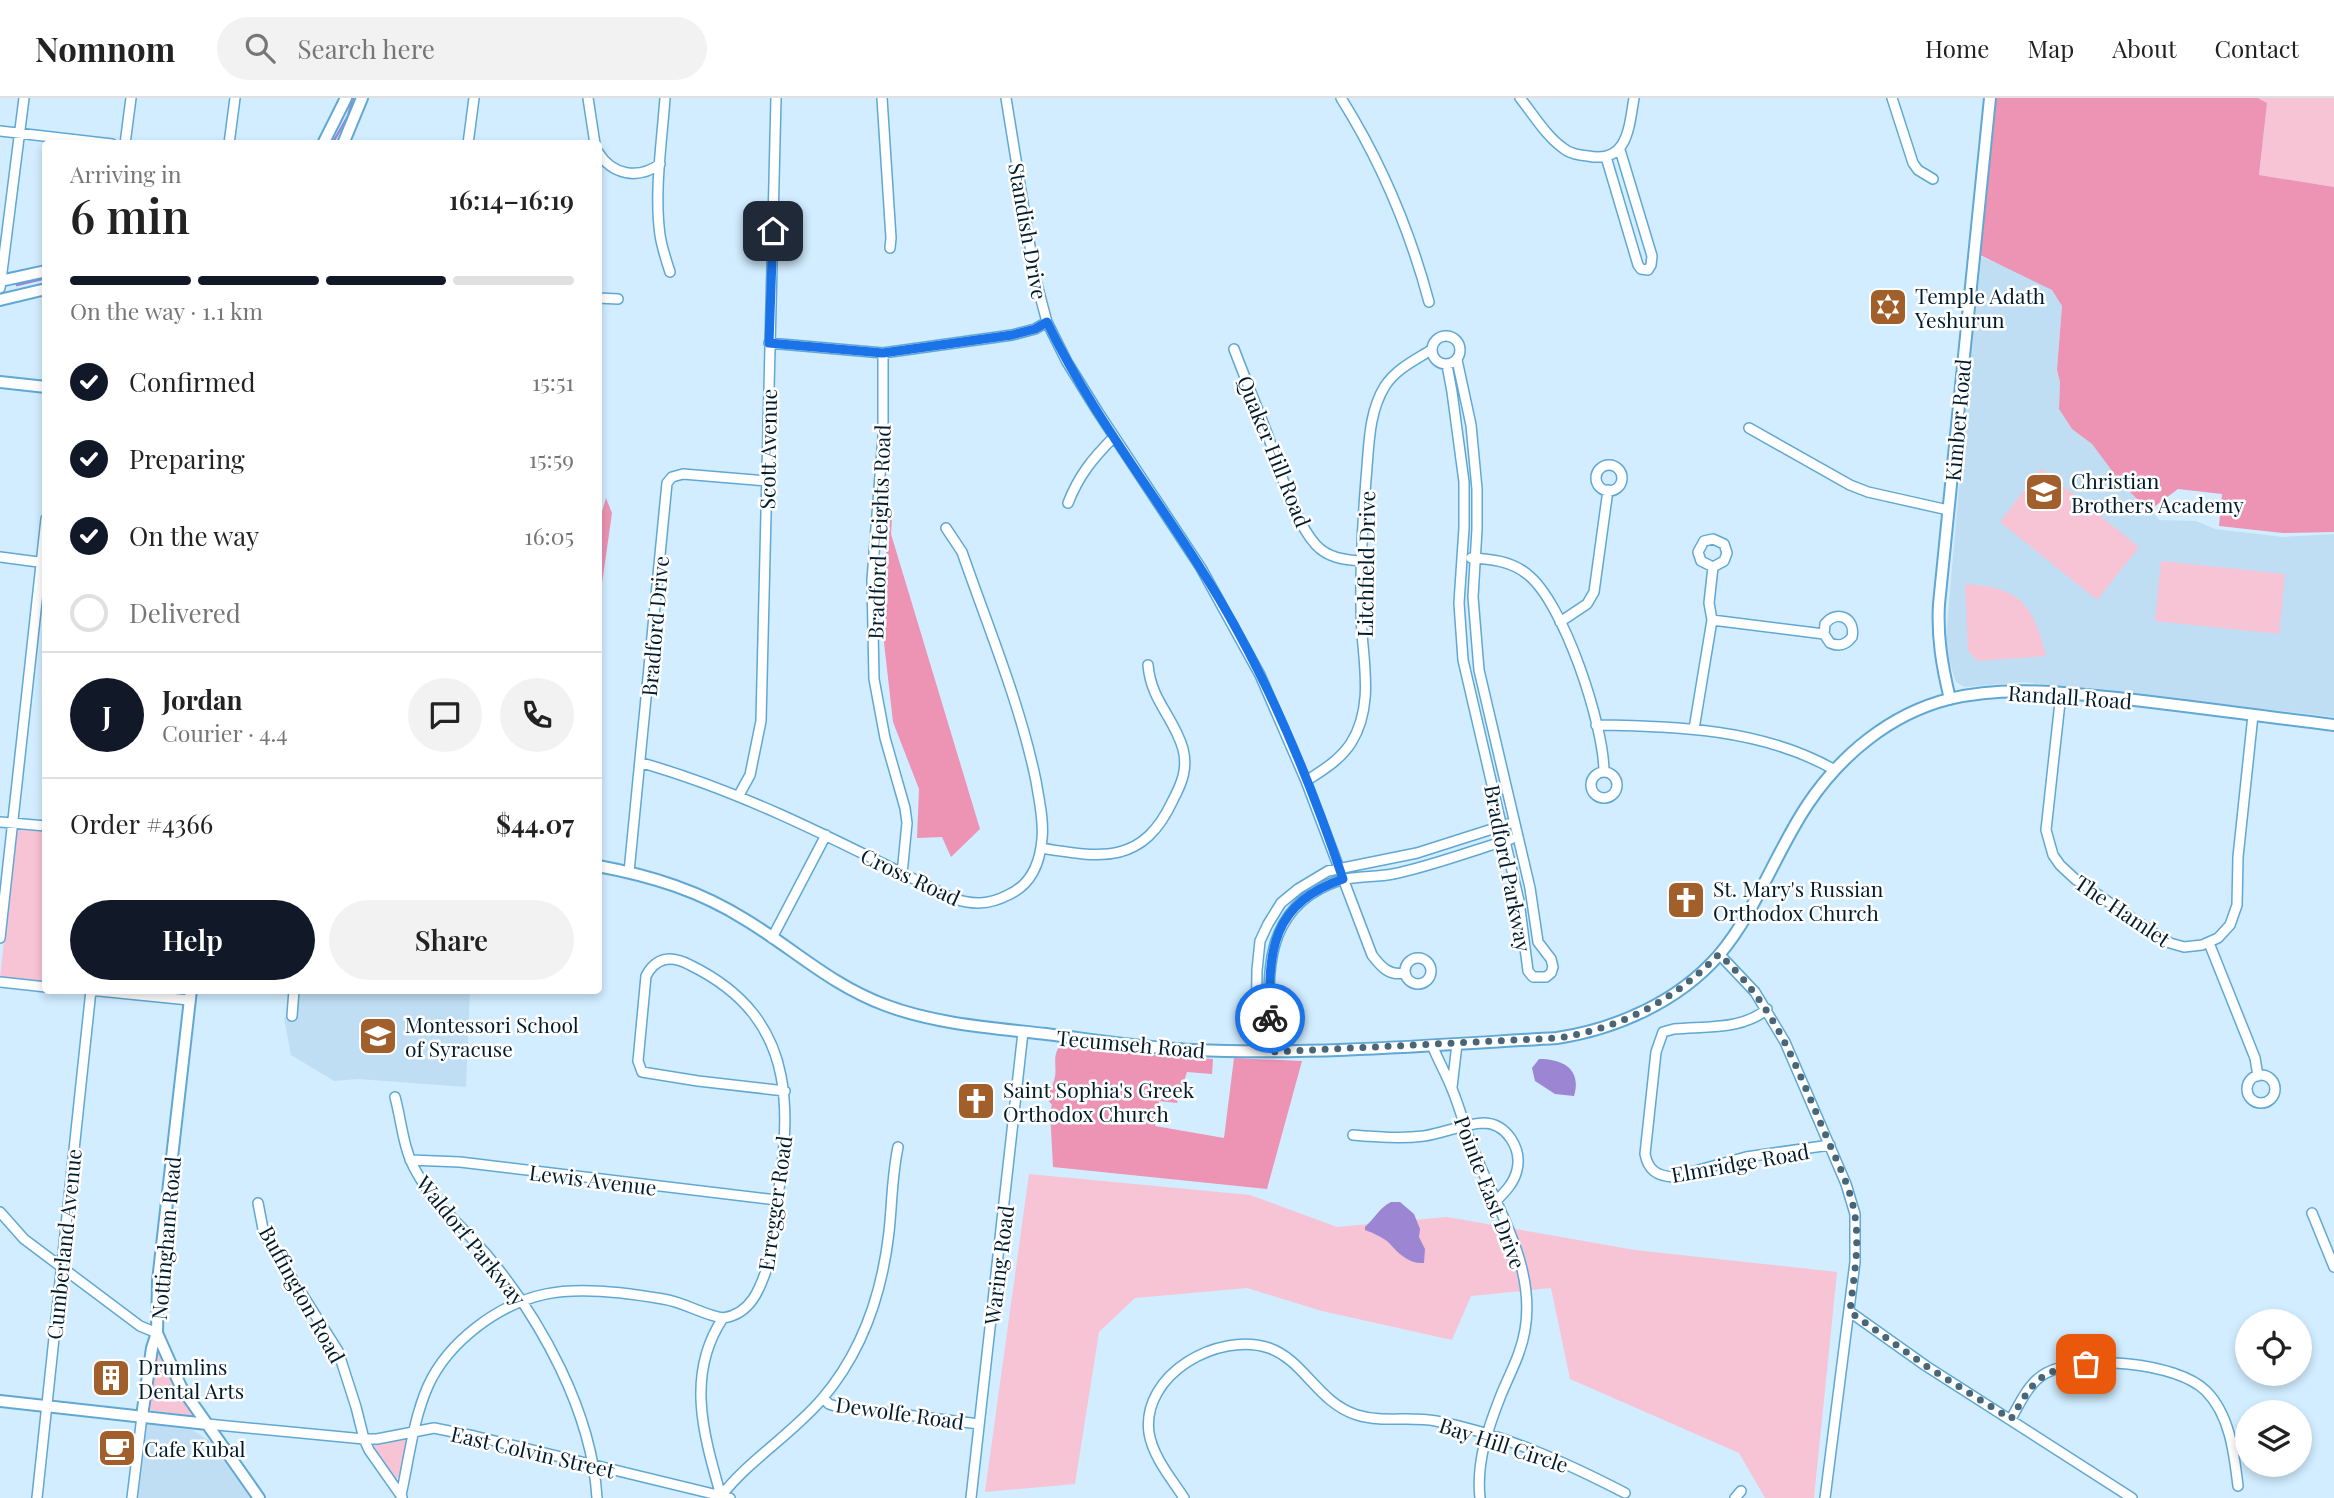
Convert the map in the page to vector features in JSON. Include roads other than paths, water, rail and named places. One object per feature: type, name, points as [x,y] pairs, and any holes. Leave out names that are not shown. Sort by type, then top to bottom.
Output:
[{"type":"street","points":[[0,288],[24,98]]},
{"type":"street","points":[[126,140],[131,98]]},
{"type":"street","points":[[230,140],[235,98]]},
{"type":"street","points":[[325,140],[346,98]]},
{"type":"street","points":[[345,140],[362,98]]},
{"type":"street","points":[[469,140],[474,98]]},
{"type":"street","points":[[588,98],[595,140]]},
{"type":"street","points":[[665,98],[659,224],[670,272]]},
{"type":"street","name":"Scott Avenue","points":[[740,795],[750,775],[761,721],[776,98]]},
{"type":"street","points":[[882,98],[890,248]]},
{"type":"street","name":"Standish Drive","points":[[1006,98],[1035,277],[1047,322],[1067,362],[1200,568],[1260,675],[1306,781],[1372,955],[1381,967],[1390,973],[1405,973]]},
{"type":"street","points":[[1341,98],[1375,159],[1397,208],[1420,268],[1429,302]]},
{"type":"street","points":[[1520,98],[1561,147],[1573,154],[1606,157],[1619,150],[1629,127],[1634,98]]},
{"type":"street","points":[[1892,98],[1913,163],[1918,170],[1933,179]]},
{"type":"street","name":"Kimber Road","points":[[1950,699],[1941,666],[1938,635],[1990,98]]},
{"type":"street","points":[[0,131],[78,140]]},
{"type":"street","points":[[1606,157],[1638,265],[1641,269],[1648,270],[1652,256],[1619,150]]},
{"type":"street","points":[[602,159],[623,173],[643,173],[660,164]]},
{"type":"street","points":[[0,281],[42,272]]},
{"type":"street","points":[[0,300],[42,290]]},
{"type":"street","points":[[602,298],[618,299]]},
{"type":"street","points":[[769,343],[883,353],[1012,335],[1035,329],[1047,322]]},
{"type":"street","name":"Bradford Parkway","points":[[1431,350],[1436,340],[1443,336],[1451,337],[1459,345],[1457,359],[1471,425],[1477,489],[1473,597],[1479,670],[1530,888],[1538,942],[1551,959],[1553,967],[1546,977],[1533,977],[1528,971],[1519,901],[1463,660],[1459,603],[1464,482],[1447,365]]},
{"type":"street","name":"Quaker Hill Road","points":[[1234,349],[1283,482],[1315,545],[1327,554],[1361,561]]},
{"type":"street","points":[[1431,350],[1434,359],[1447,365],[1457,359]]},
{"type":"street","name":"Litchfield Drive","points":[[1306,781],[1331,765],[1343,753],[1352,741],[1361,719],[1366,687],[1361,561],[1370,426],[1377,402],[1386,385],[1405,366],[1431,350]]},
{"type":"street","name":"Bradford Heights Road","points":[[883,353],[883,437],[872,580],[874,679],[885,738],[905,808],[902,874]]},
{"type":"street","points":[[0,382],[42,387]]},
{"type":"street","points":[[1749,428],[1850,485],[1868,492],[1948,510]]},
{"type":"street","points":[[1068,503],[1086,466],[1114,437]]},
{"type":"street","name":"Bradford Drive","points":[[629,872],[642,763],[667,484],[672,477],[683,474],[767,481]]},
{"type":"street","points":[[1560,622],[1587,604],[1594,592],[1608,490]]},
{"type":"street","name":"Cross Road","points":[[642,763],[740,795],[963,902],[985,904],[1015,892],[1034,872],[1041,848],[1040,801],[1024,730],[962,552],[946,528]]},
{"type":"street","points":[[0,557],[42,562]]},
{"type":"street","points":[[1462,557],[1506,563],[1528,574],[1547,595],[1578,664],[1597,725],[1604,772]]},
{"type":"street","points":[[1694,729],[1712,620],[1709,603],[1713,567]]},
{"type":"street","points":[[0,938],[42,570]]},
{"type":"street","points":[[1712,620],[1824,634]]},
{"type":"street","points":[[1041,848],[1101,855],[1123,853],[1138,846],[1152,834],[1170,807],[1183,781],[1184,751],[1149,682],[1148,665]]},
{"type":"street","name":"Randall Road","points":[[1719,954],[1748,913],[1807,805],[1833,769],[1886,726],[1927,706],[1950,699],[2017,690],[2334,724]]},
{"type":"street","name":"The Hamlet","points":[[2061,693],[2046,830],[2053,855],[2075,879],[2170,943],[2193,947],[2209,943]]},
{"type":"street","points":[[2253,715],[2238,857],[2237,905],[2230,925],[2209,943],[2255,1058],[2258,1076]]},
{"type":"street","points":[[1597,725],[1694,729],[1765,742],[1808,755],[1833,769]]},
{"type":"street","points":[[0,822],[42,826]]},
{"type":"street","points":[[1256,1052],[1256,970],[1260,941],[1282,903],[1297,889],[1339,867],[1417,853],[1514,822]]},
{"type":"street","points":[[772,938],[826,835]]},
{"type":"street","points":[[1271,1052],[1269,985],[1275,939],[1291,912],[1310,895],[1343,879],[1394,874],[1518,837]]},
{"type":"street","name":"Tecumseh Road","points":[[602,867],[660,879],[715,902],[824,975],[884,1005],[947,1020],[1141,1046],[1271,1052],[1457,1044],[1584,1034],[1620,1022],[1665,1000],[1719,954]]},
{"type":"street","points":[[1719,954],[1739,972],[1767,1009],[1785,1042],[1830,1145],[1855,1214],[1857,1238],[1850,1312],[1825,1498]]},
{"type":"street","name":"Erregger Road","points":[[723,1318],[739,1314],[753,1301],[768,1265],[785,1131],[785,1091],[779,1061],[772,1044],[744,1001],[707,973],[673,959],[661,959],[651,965],[646,976],[638,1060],[642,1072],[785,1091]]},
{"type":"street","points":[[0,982],[42,987]]},
{"type":"street","name":"Cumberland Avenue","points":[[37,1498],[90,994]]},
{"type":"street","points":[[165,994],[190,995]]},
{"type":"street","points":[[292,1016],[294,994]]},
{"type":"street","name":"Nottingham Road","points":[[190,995],[158,1281],[157,1333],[176,1378],[259,1498]]},
{"type":"street","name":"Elmridge Road","points":[[1767,1009],[1743,1023],[1663,1032],[1656,1052],[1644,1154],[1646,1162],[1654,1172],[1672,1177],[1746,1157],[1830,1145]]},
{"type":"street","name":"Waring Road","points":[[971,1498],[1023,1032]]},
{"type":"street","name":"Pointe East Drive","points":[[1452,1089],[1457,1044]]},
{"type":"street","name":"Pointe East Drive","points":[[1432,1045],[1522,1266],[1527,1302],[1522,1348],[1487,1435],[1480,1466],[1480,1498]]},
{"type":"street","name":"Waldorf Parkway","points":[[395,1097],[404,1143],[418,1175],[434,1198],[486,1254],[523,1302],[547,1343],[580,1416],[593,1464],[597,1498]]},
{"type":"street","points":[[1353,1135],[1398,1138],[1490,1124],[1503,1130],[1513,1142],[1518,1157],[1513,1181],[1496,1201]]},
{"type":"street","points":[[725,1497],[741,1474],[822,1398],[856,1349],[874,1308],[889,1233],[898,1147]]},
{"type":"street","name":"Lewis Avenue","points":[[410,1160],[460,1162],[776,1200]]},
{"type":"street","name":"Buffington Road","points":[[258,1203],[263,1229],[271,1245],[338,1351],[369,1450],[402,1496]]},
{"type":"street","points":[[0,1212],[24,1239],[140,1326],[157,1333],[152,1348],[132,1498]]},
{"type":"street","points":[[2312,1213],[2334,1267]]},
{"type":"street","points":[[402,1496],[415,1431],[428,1386],[441,1364],[461,1341],[482,1324],[523,1302],[546,1294],[600,1292],[662,1299],[723,1318],[710,1342],[701,1393],[704,1435],[725,1497]]},
{"type":"street","points":[[1850,1312],[1926,1366],[2132,1498]]},
{"type":"street","name":"Bay Hill Circle","points":[[1184,1498],[1152,1446],[1149,1432],[1152,1404],[1159,1389],[1183,1363],[1222,1348],[1247,1344],[1274,1350],[1290,1360],[1321,1394],[1353,1414],[1383,1420],[1437,1421],[1487,1435],[1567,1463],[1625,1493]]},
{"type":"street","points":[[2011,1419],[2036,1381],[2045,1373],[2060,1367],[2113,1363],[2138,1364],[2167,1370],[2196,1383],[2217,1405],[2225,1420],[2238,1486]]},
{"type":"street","name":"Dewolfe Road","points":[[822,1398],[835,1406],[979,1424]]},
{"type":"street","name":"East Colvin Street","points":[[0,1401],[364,1439],[434,1428],[725,1497]]},
{"type":"waterway","points":[[334,140],[348,116],[353,98]]},
{"type":"waterway","points":[[17,285],[42,279]]},
{"type":"place","name":"Temple Adath Yeshurun","points":[[1888,307]]},
{"type":"place","name":"Christian Brothers Academy","points":[[2044,492]]},
{"type":"place","name":"St. Mary's Russian Orthodox Church","points":[[1686,900]]},
{"type":"place","name":"Montessori School of Syracuse","points":[[378,1036]]},
{"type":"place","name":"Saint Sophia's Greek Orthodox Church","points":[[976,1101]]},
{"type":"place","name":"Drumlins Dental Arts","points":[[111,1378]]},
{"type":"place","name":"Cafe Kubal","points":[[117,1448]]}]
